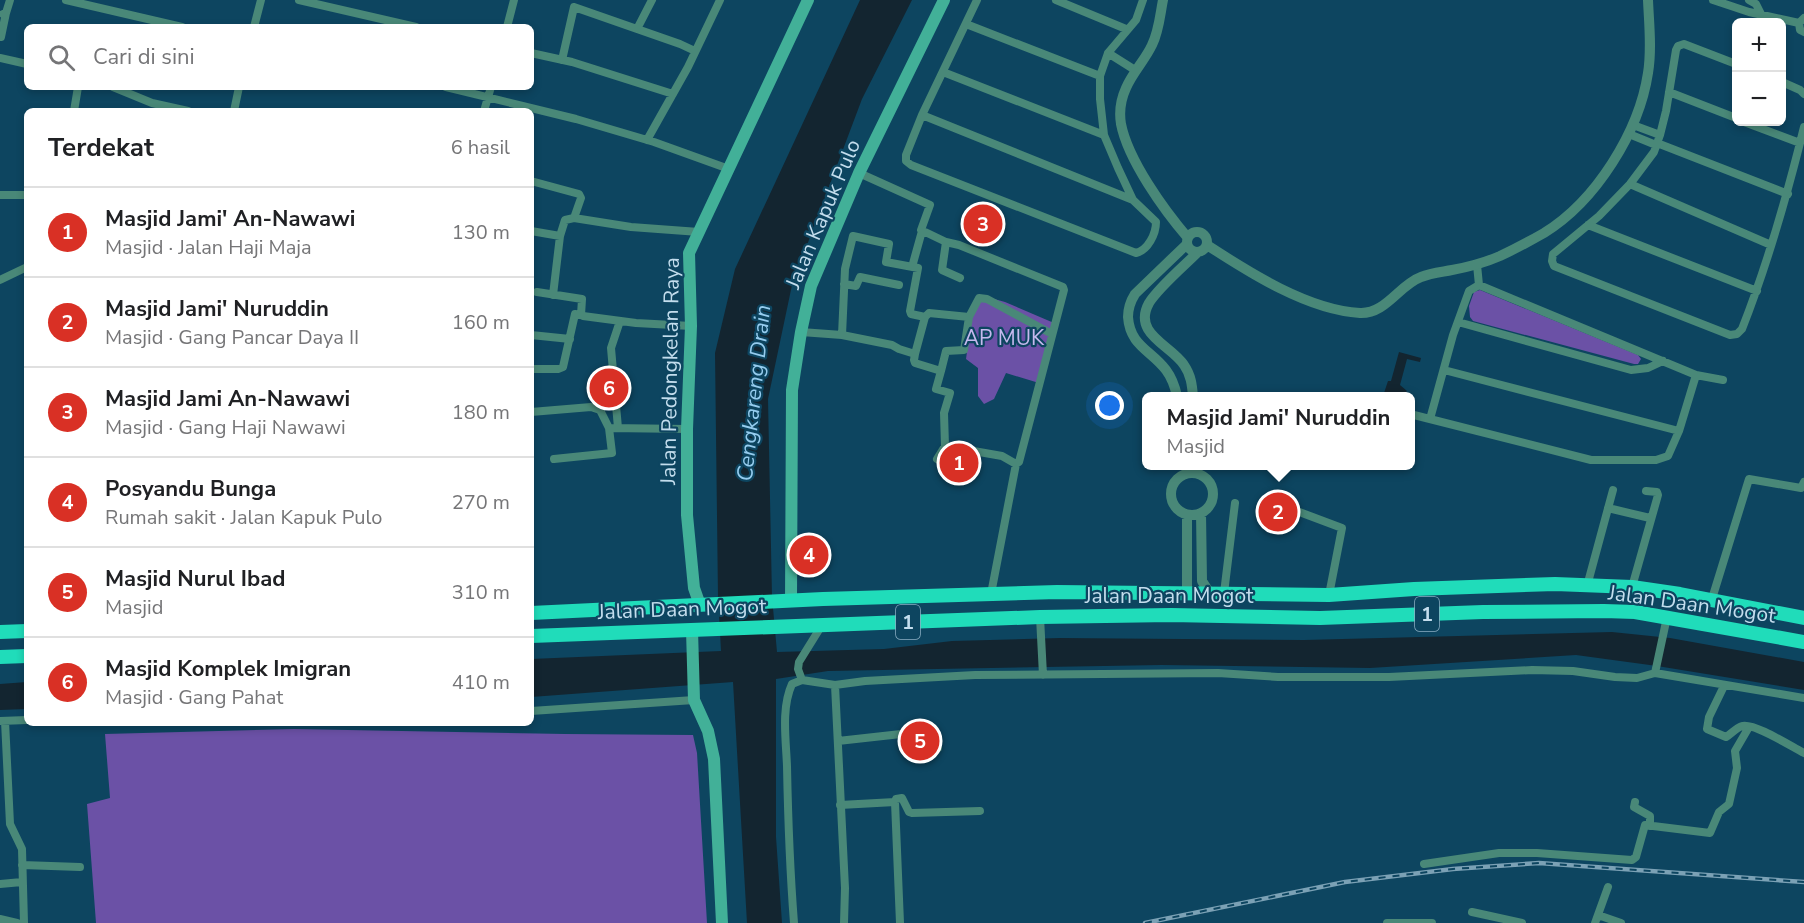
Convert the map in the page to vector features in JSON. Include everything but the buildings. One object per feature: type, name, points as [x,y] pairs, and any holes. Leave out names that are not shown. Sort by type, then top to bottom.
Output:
[{"type":"highway","name":"Jalan Daan Mogot","points":[[534,613],[991,594],[1209,592],[1329,595],[1476,586],[1555,584],[1632,587],[1804,618]]},
{"type":"highway","points":[[1187,592],[1187,616]]},
{"type":"highway","points":[[1320,618],[1324,602],[1329,595],[1335,602],[1335,609],[1339,617]]},
{"type":"highway","name":"Jalan Daan Mogot","points":[[534,636],[777,627],[1040,624],[1187,616],[1320,618],[1483,612],[1604,611],[1635,612],[1666,622],[1804,642]]},
{"type":"highway","points":[[0,632],[24,631]]},
{"type":"highway","points":[[0,657],[24,656]]},
{"type":"main road","name":"Jalan Pedongkelan Raya","points":[[697,605],[687,515],[687,429],[691,326],[690,249],[808,0]]},
{"type":"main road","name":"Jalan Kapuk Pulo","points":[[791,601],[791,406],[801,332],[811,286],[859,173],[944,0]]},
{"type":"main road","points":[[698,629],[692,646],[694,696],[708,731],[714,759],[722,923]]},
{"type":"street","points":[[1,37],[3,13],[10,0]]},
{"type":"street","points":[[66,0],[169,24]]},
{"type":"street","points":[[255,24],[261,0]]},
{"type":"street","points":[[301,0],[403,24]]},
{"type":"street","points":[[508,24],[513,0]]},
{"type":"street","points":[[637,29],[652,0]]},
{"type":"street","points":[[647,140],[720,0]]},
{"type":"street","points":[[922,115],[1133,200],[1154,218],[1156,226],[1146,247],[1136,254],[911,165],[906,161],[906,155],[922,115],[977,0]]},
{"type":"street","points":[[1056,0],[1126,29]]},
{"type":"street","points":[[1133,200],[1104,135],[1100,76],[1108,53],[1126,29],[1136,20],[1143,0]]},
{"type":"street","points":[[1163,0],[1156,36],[1125,89],[1120,106],[1121,123],[1135,160],[1172,219],[1189,238],[1191,250],[1198,252]]},
{"type":"street","points":[[1176,392],[1171,376],[1165,368],[1132,335],[1128,314],[1129,305],[1135,294],[1189,238],[1200,232],[1205,236],[1207,245],[1273,285],[1321,304],[1360,313],[1377,309],[1420,277],[1477,265],[1501,255],[1545,232],[1570,213],[1609,167],[1631,130],[1648,72],[1648,0]]},
{"type":"street","points":[[1713,0],[1749,12],[1802,21],[1800,30],[1804,32]]},
{"type":"street","points":[[1749,0],[1756,4],[1761,14]]},
{"type":"street","points":[[562,60],[575,4],[695,51]]},
{"type":"street","points":[[966,24],[1100,76]]},
{"type":"street","points":[[1732,62],[1684,44],[1676,50],[1658,141],[1630,184],[1588,225],[1552,254],[1554,266],[1730,335],[1737,334],[1742,329],[1757,291],[1788,194],[1804,127]]},
{"type":"street","points":[[1108,53],[1135,70]]},
{"type":"street","points":[[534,54],[672,94]]},
{"type":"street","points":[[0,58],[24,63]]},
{"type":"street","points":[[943,72],[1104,135]]},
{"type":"street","points":[[1786,84],[1804,94]]},
{"type":"street","points":[[74,108],[78,90]]},
{"type":"street","points":[[120,90],[152,103],[174,108]]},
{"type":"street","points":[[235,108],[239,90]]},
{"type":"street","points":[[460,90],[534,108]]},
{"type":"street","points":[[485,108],[490,90]]},
{"type":"street","points":[[1669,93],[1732,116]]},
{"type":"street","points":[[534,108],[647,140],[729,169]]},
{"type":"street","points":[[1755,126],[1800,143]]},
{"type":"street","points":[[1631,130],[1788,194]]},
{"type":"street","points":[[859,173],[930,205],[912,267]]},
{"type":"street","points":[[534,182],[579,194],[581,198],[574,218]]},
{"type":"street","points":[[1630,184],[1771,245]]},
{"type":"street","points":[[0,195],[24,195]]},
{"type":"street","points":[[553,295],[565,220],[574,218],[631,227],[699,232]]},
{"type":"street","points":[[1588,225],[1757,291]]},
{"type":"street","points":[[922,231],[1063,287],[1064,290],[1019,462],[1016,464],[991,594]]},
{"type":"street","points":[[534,232],[561,236]]},
{"type":"street","points":[[842,335],[844,284],[853,236],[889,244],[886,262],[918,269],[910,312],[925,317]]},
{"type":"street","points":[[946,242],[942,270],[960,278]]},
{"type":"street","points":[[1192,392],[1189,374],[1185,367],[1174,353],[1146,329],[1146,313],[1151,300],[1207,245]]},
{"type":"street","points":[[1477,265],[1479,285]]},
{"type":"street","points":[[0,280],[24,268]]},
{"type":"street","points":[[844,284],[856,286],[860,277],[899,285]]},
{"type":"street","points":[[1430,419],[1469,291],[1479,285]]},
{"type":"street","points":[[1479,285],[1696,375],[1723,380]]},
{"type":"street","points":[[537,292],[582,299],[581,315]]},
{"type":"street","points":[[937,459],[945,446],[944,413],[950,393],[936,389],[946,351],[964,350],[969,317],[979,297],[987,298],[1052,334]]},
{"type":"street","points":[[941,371],[914,362],[925,317],[929,313],[969,317]]},
{"type":"street","points":[[534,369],[561,369],[575,314],[620,321],[691,326]]},
{"type":"street","points":[[554,459],[612,453],[614,428],[611,348],[620,321]]},
{"type":"street","points":[[1458,322],[1632,370],[1648,368],[1663,361]]},
{"type":"street","points":[[801,332],[842,335],[892,345],[915,354]]},
{"type":"street","points":[[534,335],[570,339]]},
{"type":"street","points":[[1444,370],[1679,431]]},
{"type":"street","points":[[1415,415],[1601,462],[1663,459],[1668,456],[1679,431],[1696,375]]},
{"type":"street","points":[[534,412],[591,407],[600,410],[614,428]]},
{"type":"street","points":[[614,428],[687,429]]},
{"type":"street","points":[[945,446],[1002,456],[1016,464]]},
{"type":"street","points":[[1184,470],[1195,473],[1200,470],[1211,484],[1213,497],[1211,504],[1201,513],[1187,515],[1176,508],[1170,494],[1174,482],[1184,470]]},
{"type":"street","name":"Jalan Daan Mogot","points":[[1711,602],[1749,479],[1801,488],[1804,482]]},
{"type":"street","points":[[1587,585],[1613,490]]},
{"type":"street","points":[[1632,587],[1658,494],[1646,491]]},
{"type":"street","points":[[1224,593],[1235,503]]},
{"type":"street","points":[[1608,508],[1650,518]]},
{"type":"street","points":[[1294,510],[1342,528],[1329,595]]},
{"type":"street","points":[[1201,513],[1202,581],[1209,592]]},
{"type":"street","points":[[1187,515],[1187,592]]},
{"type":"street","points":[[1655,671],[1666,622]]},
{"type":"street","points":[[1040,624],[1042,672]]},
{"type":"street","points":[[801,678],[799,662],[822,626]]},
{"type":"street","points":[[801,678],[815,684],[835,686],[865,681],[1042,672],[1389,677],[1541,670],[1637,678],[1655,671],[1724,686],[1804,698]]},
{"type":"street","points":[[794,923],[788,821],[786,698],[792,684],[801,678]]},
{"type":"street","points":[[835,686],[845,888],[844,923]]},
{"type":"street","points":[[1724,686],[1709,717],[1707,729],[1726,737],[1740,726],[1749,727],[1778,738],[1804,753]]},
{"type":"street","points":[[534,711],[694,696]]},
{"type":"street","points":[[24,720],[2,721],[10,824],[22,849],[24,923]]},
{"type":"street","points":[[1424,864],[1499,853],[1548,853],[1632,860],[1636,857],[1642,827],[1645,825],[1711,832],[1719,812],[1729,804],[1737,768],[1735,751],[1749,727]]},
{"type":"street","points":[[837,741],[901,734],[906,746],[924,749],[938,748]]},
{"type":"street","points":[[840,805],[895,802],[897,798],[904,799],[909,812],[912,813],[980,811]]},
{"type":"street","points":[[895,802],[900,923]]},
{"type":"street","points":[[1635,802],[1634,807],[1650,816],[1650,826]]},
{"type":"street","points":[[0,823],[10,824]]},
{"type":"street","points":[[21,865],[80,867]]},
{"type":"street","points":[[0,884],[22,882]]},
{"type":"street","points":[[1608,887],[1597,919],[1621,923]]},
{"type":"street","points":[[1472,912],[1522,923]]},
{"type":"street","points":[[0,919],[17,923]]},
{"type":"street","points":[[1387,923],[1432,923]]},
{"type":"green space","points":[[1480,290],[1638,355],[1641,359],[1638,364],[1634,364],[1473,321],[1470,317],[1469,306],[1474,292]]},
{"type":"green space","name":"AP MUK","points":[[980,295],[1005,302],[1054,323],[1039,383],[1006,373],[994,399],[984,404],[978,396],[978,368],[966,359],[972,316]]},
{"type":"green space","points":[[294,729],[693,735],[697,753],[707,923],[96,923],[87,804],[110,798],[105,734]]},
{"type":"water","name":"Cengkareng Drain","points":[[860,0],[912,0],[862,99],[792,285],[768,399],[772,597],[777,652],[884,649],[952,641],[1060,638],[1304,640],[1612,632],[1670,638],[1804,662],[1804,690],[1576,655],[1370,668],[1162,665],[828,671],[776,679],[776,837],[782,923],[747,923],[733,682],[534,697],[534,659],[721,651],[718,597],[715,353],[735,269]]},
{"type":"water","points":[[1399,352],[1421,358],[1420,362],[1407,359],[1400,385],[1406,392],[1384,392],[1388,381],[1391,381]]},
{"type":"water","points":[[24,682],[24,709],[0,710],[0,684]]},
{"type":"railway","points":[[1145,923],[1345,882],[1453,869],[1539,863],[1804,882]]},
{"type":"place","name":"Masjid Jami An-Nawawi","points":[[983,224]]},
{"type":"place","name":"Masjid Komplek Imigran","points":[[609,388]]},
{"type":"place","name":"Masjid Jami' An-Nawawi","points":[[959,463]]},
{"type":"place","name":"Masjid Jami' Nuruddin","points":[[1278,512]]},
{"type":"place","name":"Posyandu Bunga","points":[[809,555]]},
{"type":"place","name":"Masjid Nurul Ibad","points":[[920,741]]}]
